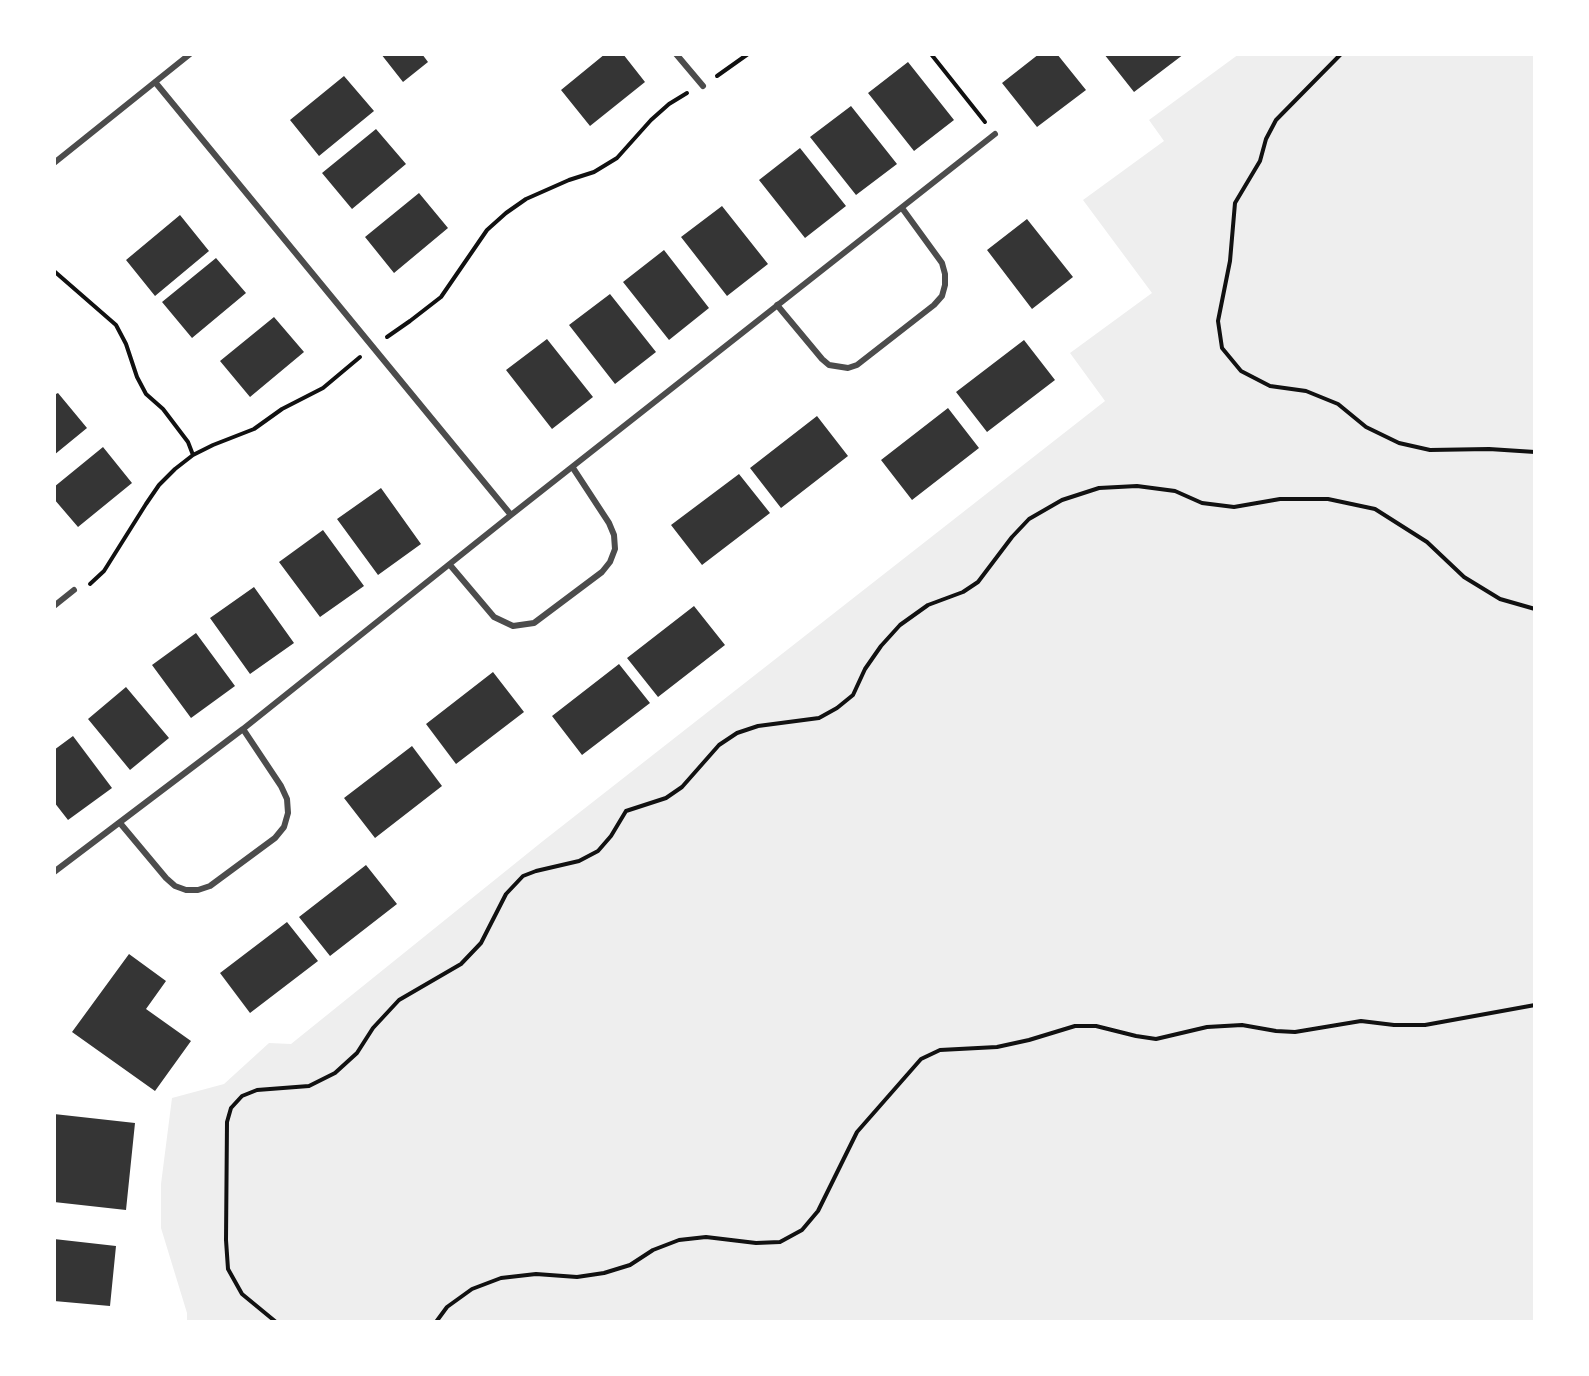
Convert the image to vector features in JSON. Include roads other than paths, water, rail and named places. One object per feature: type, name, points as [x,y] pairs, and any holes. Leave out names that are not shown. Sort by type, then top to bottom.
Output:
[{"type":"street","points":[[54,163],[190,54]]},
{"type":"street","points":[[676,54],[703,86]]},
{"type":"street","points":[[155,82],[511,515]]},
{"type":"street","points":[[54,872],[243,729],[995,134]]},
{"type":"street","points":[[777,305],[829,365],[848,368],[857,365],[934,305],[942,296],[945,274],[942,263],[902,208]]},
{"type":"street","points":[[450,565],[494,617],[513,626],[534,623],[602,572],[610,562],[615,549],[614,535],[609,523],[573,468]]},
{"type":"street","points":[[54,606],[74,590]]},
{"type":"street","points":[[120,824],[166,878],[175,886],[186,890],[198,890],[210,886],[275,838],[284,827],[288,813],[287,799],[281,786],[243,729]]}]
